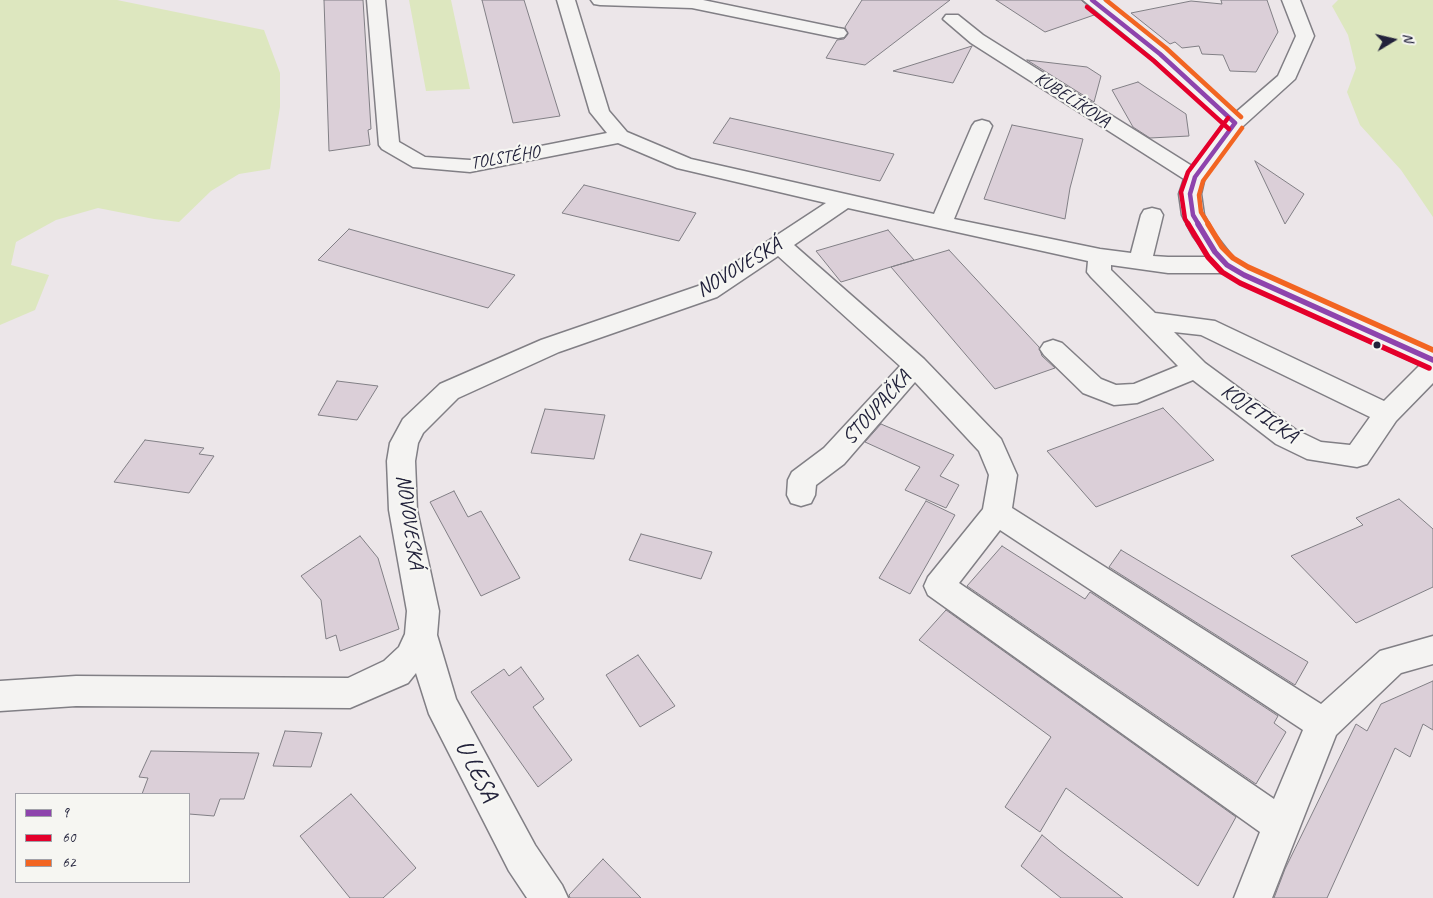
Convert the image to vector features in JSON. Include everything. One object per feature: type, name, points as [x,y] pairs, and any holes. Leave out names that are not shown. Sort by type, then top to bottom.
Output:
[{"type":"street","name":"TOLSTÉHO","points":[[376,0],[389,145],[420,163],[470,166],[620,136]]},
{"type":"street","points":[[566,0],[600,112],[620,136],[684,164],[942,223],[1100,256],[1168,265],[1227,265]]},
{"type":"street","points":[[600,0],[692,3],[838,32]]},
{"type":"street","points":[[1092,0],[1160,54],[1235,123]]},
{"type":"street","points":[[1291,0],[1305,36],[1286,79],[1235,123],[1195,177],[1190,194],[1193,215],[1204,236],[1227,265],[1269,287],[1433,360]]},
{"type":"street","name":"KUBELÍKOVA","points":[[952,19],[985,44],[1195,177]]},
{"type":"street","points":[[942,223],[982,126]]},
{"type":"street","name":"NOVOVESKÁ","points":[[0,696],[76,691],[350,693],[396,672],[410,657],[421,635],[424,611],[403,510],[401,470],[404,443],[413,426],[449,391],[550,346],[709,291],[844,201]]},
{"type":"street","points":[[1140,262],[1152,215]]},
{"type":"street","name":"STOUPAČKA","points":[[779,244],[915,365],[834,456],[802,480],[801,495]]},
{"type":"street","points":[[1053,349],[1092,386],[1114,395],[1137,393],[1196,369],[1099,272],[1100,256]]},
{"type":"street","points":[[1151,322],[1206,327],[1387,414]]},
{"type":"street","points":[[915,365],[991,446],[1003,475],[997,513],[939,586],[1280,825]]},
{"type":"street","name":"KOJETICKÁ","points":[[1196,369],[1286,437],[1317,452],[1357,456],[1387,414],[1433,367]]},
{"type":"street","points":[[997,513],[1324,724]]},
{"type":"street","name":"U LESA","points":[[421,635],[441,703],[522,858],[549,898]]},
{"type":"street","points":[[1253,898],[1254,890],[1280,825],[1324,724],[1391,661],[1433,650]]},
{"type":"green space","points":[[0,0],[117,0],[264,30],[280,73],[280,107],[270,169],[239,174],[211,191],[179,222],[98,208],[56,220],[16,242],[11,265],[49,275],[35,310],[0,325]]},
{"type":"green space","points":[[409,0],[451,0],[470,89],[426,91]]},
{"type":"green space","points":[[1338,0],[1433,0],[1433,217],[1401,170],[1360,125],[1347,92],[1356,68],[1348,35],[1332,6]]},
{"type":"building","points":[[324,0],[363,0],[371,129],[368,130],[370,145],[329,151]]},
{"type":"building","points":[[482,0],[524,0],[560,116],[513,123]]},
{"type":"building","points":[[862,0],[950,0],[865,65],[826,58],[837,40],[844,39],[848,34],[845,27]]},
{"type":"building","points":[[996,0],[1081,0],[1097,14],[1045,32]]},
{"type":"building","points":[[1221,0],[1267,0],[1278,32],[1256,72],[1230,71],[1223,55],[1202,54],[1199,46],[1182,48],[1175,42],[1170,44],[1131,13],[1191,1],[1222,4]]},
{"type":"building","points":[[972,46],[953,83],[893,71]]},
{"type":"building","points":[[1027,60],[1087,67],[1101,76],[1094,102]]},
{"type":"building","points":[[1138,82],[1186,114],[1189,136],[1150,138],[1133,127],[1112,90]]},
{"type":"building","points":[[730,118],[894,154],[880,181],[713,143]]},
{"type":"building","points":[[1012,125],[1083,139],[1070,188],[1065,219],[984,199]]},
{"type":"building","points":[[1255,161],[1304,194],[1285,224]]},
{"type":"building","points":[[584,185],[696,213],[679,241],[562,213]]},
{"type":"building","points":[[349,229],[515,275],[488,308],[318,260]]},
{"type":"building","points":[[888,230],[914,260],[841,282],[816,251]]},
{"type":"building","points":[[949,250],[1039,347],[1042,356],[1055,368],[995,389],[891,267]]},
{"type":"building","points":[[337,381],[378,386],[357,420],[318,415]]},
{"type":"building","points":[[1163,408],[1214,460],[1096,507],[1047,451]]},
{"type":"building","points":[[545,409],[605,415],[594,459],[531,453]]},
{"type":"building","points":[[881,424],[954,455],[940,476],[959,485],[946,508],[905,490],[920,467],[865,442]]},
{"type":"building","points":[[145,440],[204,448],[199,454],[214,456],[189,493],[114,482]]},
{"type":"building","points":[[454,491],[468,517],[481,511],[520,578],[481,596],[430,502]]},
{"type":"building","points":[[1399,499],[1433,529],[1433,587],[1356,623],[1291,556],[1363,525],[1356,518]]},
{"type":"building","points":[[926,501],[955,515],[910,594],[879,578]]},
{"type":"building","points":[[641,534],[712,552],[701,579],[629,560]]},
{"type":"building","points":[[360,536],[378,558],[399,629],[340,651],[336,635],[326,639],[321,600],[301,576]]},
{"type":"building","points":[[1002,546],[1085,599],[1090,592],[1278,716],[1274,723],[1286,732],[1256,784],[967,586]]},
{"type":"building","points":[[1121,550],[1308,662],[1295,685],[1109,567]]},
{"type":"building","points":[[946,610],[1236,817],[1198,886],[1066,788],[1040,832],[1005,807],[1051,737],[919,640]]},
{"type":"building","points":[[638,655],[675,706],[640,727],[606,675]]},
{"type":"building","points":[[521,667],[544,699],[533,707],[572,760],[538,787],[471,692],[504,669],[509,676]]},
{"type":"building","points":[[1433,681],[1433,730],[1423,724],[1410,757],[1395,748],[1327,898],[1274,898],[1285,869],[1356,724],[1367,731],[1381,704]]},
{"type":"building","points":[[285,731],[322,733],[311,767],[273,766]]},
{"type":"building","points":[[151,751],[259,753],[244,799],[220,799],[214,816],[190,814],[190,793],[142,793],[148,778],[139,777]]},
{"type":"building","points":[[351,794],[416,868],[383,898],[350,898],[300,836]]},
{"type":"building","points":[[1042,835],[1123,898],[1061,898],[1021,866]]},
{"type":"building","points":[[603,859],[641,898],[570,898],[569,895]]},
{"type":"transit line","name":"9","points":[[1092,0],[1160,54],[1235,123]]},
{"type":"transit line","name":"62","points":[[1106,0],[1166,48],[1241,117]]},
{"type":"transit line","name":"60","points":[[1087,7],[1154,61],[1229,129]]},
{"type":"transit line","name":"60","points":[[1228,118],[1188,172],[1181,192],[1185,219],[1208,257],[1222,272],[1240,283],[1429,368]]},
{"type":"transit line","name":"9","points":[[1235,123],[1195,177],[1190,194],[1193,215],[1215,252],[1227,265],[1244,275],[1433,360]]},
{"type":"transit line","name":"62","points":[[1242,128],[1203,181],[1199,195],[1201,212],[1222,247],[1233,258],[1248,267],[1433,350]]}]
